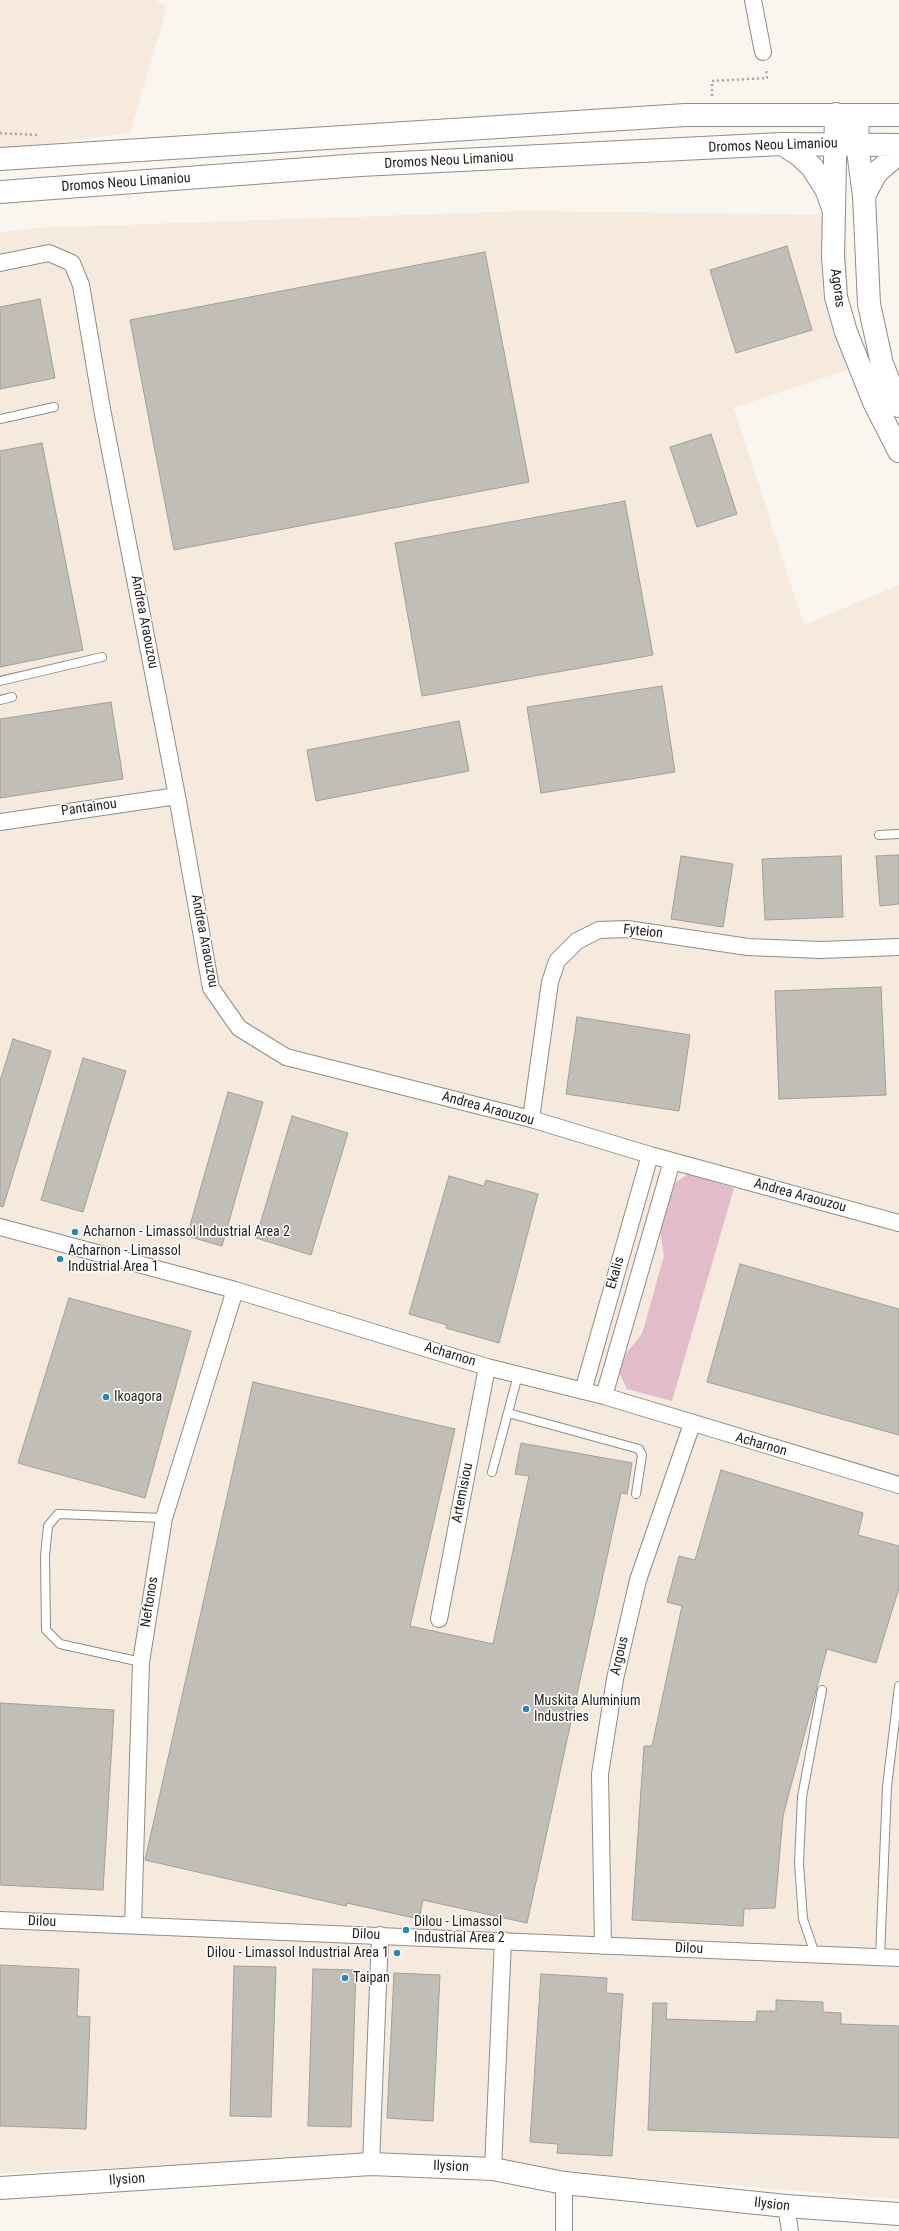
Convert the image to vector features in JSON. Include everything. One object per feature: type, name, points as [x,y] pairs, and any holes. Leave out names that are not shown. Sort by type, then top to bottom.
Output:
[{"type":"main road","name":"Agoras","points":[[836,114],[864,196],[869,304],[882,364],[899,406]]},
{"type":"main road","points":[[0,160],[685,115],[899,115]]},
{"type":"main road","name":"Agoras","points":[[858,115],[846,143],[834,210],[833,256],[836,297],[846,332],[874,402],[899,451]]},
{"type":"main road","name":"Dromos Neou Limaniou","points":[[0,192],[360,166],[782,144],[846,143],[899,145]]},
{"type":"main road","points":[[782,144],[799,155],[812,167],[826,189],[834,210]]},
{"type":"main road","points":[[864,196],[876,173],[899,153]]},
{"type":"main road","name":"Ilysion","points":[[0,2188],[371,2164],[492,2169],[564,2183],[786,2206],[899,2214]]},
{"type":"street","points":[[753,0],[763,52]]},
{"type":"street","name":"Andrea Araouzou","points":[[0,263],[49,253],[72,263],[81,285],[102,409],[177,796],[210,988],[239,1028],[286,1057],[531,1119],[650,1155],[899,1223]]},
{"type":"street","name":"Pantainou","points":[[0,822],[177,796]]},
{"type":"street","name":"Fyteion","points":[[531,1119],[550,982],[557,961],[577,941],[599,930],[627,929],[748,947],[821,950],[899,947]]},
{"type":"street","name":"Ekalis","points":[[583,1391],[650,1155]]},
{"type":"street","points":[[604,1396],[672,1160]]},
{"type":"street","name":"Acharnon","points":[[0,1227],[235,1290],[487,1366],[604,1396],[692,1424],[899,1485]]},
{"type":"street","name":"Neftonos","points":[[133,1925],[140,1662],[164,1518],[235,1290]]},
{"type":"street","name":"Artemisiou","points":[[439,1619],[487,1366]]},
{"type":"street","name":"Argous","points":[[603,1946],[600,1774],[615,1679],[638,1580],[692,1424]]},
{"type":"street","name":"Dilou","points":[[0,1920],[503,1940],[603,1946],[899,1958]]},
{"type":"street","points":[[371,2164],[380,1935]]},
{"type":"street","points":[[492,2169],[503,1940]]},
{"type":"street","points":[[564,2183],[564,2231]]},
{"type":"street","points":[[786,2206],[790,2231]]},
{"type":"lane","points":[[0,419],[54,407]]},
{"type":"lane","points":[[0,681],[102,657]]},
{"type":"lane","points":[[0,700],[12,698]]},
{"type":"lane","points":[[879,835],[899,834]]},
{"type":"lane","points":[[492,1472],[518,1374]]},
{"type":"lane","points":[[508,1413],[639,1448],[642,1455],[636,1494]]},
{"type":"lane","points":[[140,1662],[60,1644],[46,1630],[45,1556],[48,1526],[58,1514],[164,1518]]},
{"type":"lane","points":[[880,1957],[887,1787],[899,1686]]},
{"type":"lane","points":[[815,1954],[803,1919],[799,1862],[802,1797],[822,1690]]},
{"type":"path","points":[[712,99],[712,81],[767,78],[763,52]]},
{"type":"shaded area","points":[[0,0],[155,0],[167,7],[130,133],[0,150]]},
{"type":"shaded area","points":[[525,211],[846,215],[850,369],[734,408],[804,625],[899,585],[899,2199],[369,2156],[0,2173],[0,233],[33,228]]},
{"type":"shaded area","points":[[688,1174],[734,1188],[672,1401],[627,1389],[620,1374],[620,1361],[642,1334],[664,1256],[660,1231],[672,1185]]},
{"type":"building","points":[[787,246],[812,330],[736,353],[710,270]]},
{"type":"building","points":[[485,252],[529,482],[174,550],[130,320]]},
{"type":"building","points":[[40,299],[55,378],[0,389],[0,307]]},
{"type":"building","points":[[711,434],[737,514],[697,527],[670,447]]},
{"type":"building","points":[[42,443],[83,650],[0,667],[0,451]]},
{"type":"building","points":[[625,501],[653,655],[422,696],[395,543]]},
{"type":"building","points":[[662,686],[675,772],[541,793],[527,707]]},
{"type":"building","points":[[111,702],[123,779],[0,798],[0,719]]},
{"type":"building","points":[[459,721],[469,771],[316,801],[307,750]]},
{"type":"building","points":[[899,855],[899,904],[880,906],[876,856]]},
{"type":"building","points":[[681,856],[733,864],[723,927],[671,919]]},
{"type":"building","points":[[841,856],[843,917],[765,920],[762,859]]},
{"type":"building","points":[[881,987],[886,1095],[779,1099],[775,991]]},
{"type":"building","points":[[577,1017],[690,1035],[679,1111],[566,1094]]},
{"type":"building","points":[[13,1039],[51,1051],[3,1207],[0,1206],[0,1081]]},
{"type":"building","points":[[83,1058],[126,1071],[83,1212],[41,1200]]},
{"type":"building","points":[[228,1092],[263,1102],[222,1246],[187,1236]]},
{"type":"building","points":[[292,1116],[348,1133],[311,1255],[256,1238]]},
{"type":"building","points":[[449,1176],[484,1186],[486,1180],[538,1194],[499,1343],[446,1328],[447,1325],[409,1314]]},
{"type":"building","points":[[740,1264],[899,1309],[899,1435],[707,1382]]},
{"type":"building","name":"Ikoagora","points":[[69,1298],[191,1331],[145,1498],[18,1463]]},
{"type":"building","points":[[253,1382],[455,1429],[410,1626],[493,1644],[529,1476],[515,1474],[521,1443],[632,1463],[627,1494],[621,1493],[527,1923],[423,1900],[419,1919],[347,1903],[346,1906],[145,1860]]},
{"type":"building","points":[[721,1470],[863,1513],[858,1535],[899,1546],[899,1588],[876,1663],[827,1649],[783,1816],[775,1908],[744,1909],[743,1926],[632,1920],[644,1746],[652,1746],[682,1606],[667,1602],[679,1556],[695,1560]]},
{"type":"building","points":[[0,1703],[114,1710],[103,1890],[0,1885]]},
{"type":"building","points":[[0,1965],[79,1969],[77,2016],[90,2017],[86,2129],[0,2126]]},
{"type":"building","points":[[234,1966],[276,1967],[271,2117],[230,2116]]},
{"type":"building","points":[[313,1969],[356,1970],[351,2127],[308,2126]]},
{"type":"building","points":[[394,1973],[440,1975],[433,2121],[387,2118]]},
{"type":"building","points":[[541,1974],[607,1978],[606,1993],[623,1994],[612,2156],[557,2153],[558,2144],[530,2142]]},
{"type":"building","points":[[776,2000],[823,2002],[823,2012],[841,2013],[841,2024],[899,2026],[899,2138],[648,2130],[653,2003],[667,2003],[666,2019],[756,2022],[757,2011],[776,2011]]},
{"type":"place","name":"Acharnon - Limassol Industrial Area 2","points":[[75,1232]]},
{"type":"place","name":"Acharnon - Limassol Industrial Area 1","points":[[60,1259]]},
{"type":"place","name":"Ikoagora","points":[[106,1397]]},
{"type":"place","name":"Muskita Aluminium Industries","points":[[526,1709]]},
{"type":"place","name":"Dilou - Limassol Industrial Area 2","points":[[406,1930]]},
{"type":"place","name":"Dilou - Limassol Industrial Area 1","points":[[397,1953]]},
{"type":"place","name":"Taipan","points":[[345,1978]]}]
